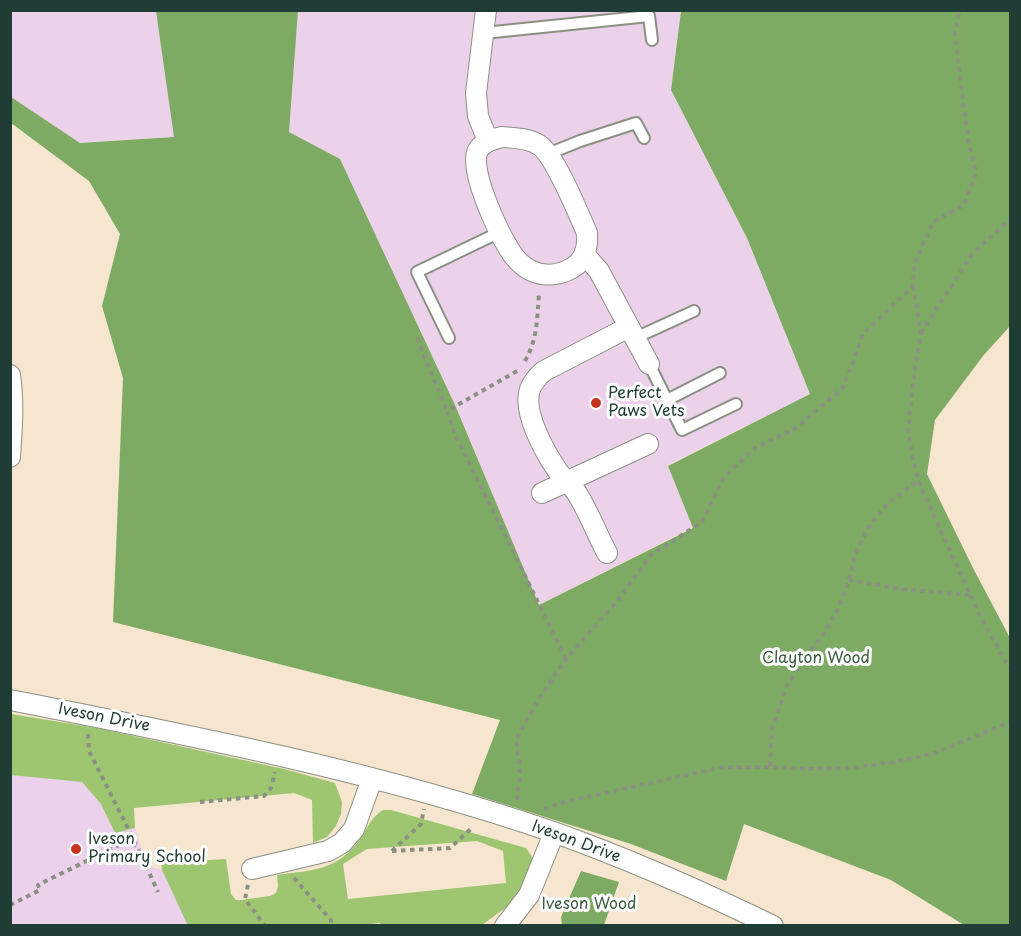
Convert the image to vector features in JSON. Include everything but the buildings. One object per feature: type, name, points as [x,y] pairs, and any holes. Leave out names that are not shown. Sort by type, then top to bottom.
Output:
[{"type":"street","points":[[486,10],[476,105],[488,141]]},
{"type":"street","points":[[502,137],[525,140],[538,144],[548,154],[587,232],[588,244],[585,255],[576,267],[562,273],[545,275],[531,270],[516,260],[483,195],[477,171],[476,158],[479,149],[488,141],[502,137]]},
{"type":"street","points":[[585,255],[599,271],[649,364]]},
{"type":"street","points":[[607,553],[577,493],[558,471],[535,429],[528,402],[530,390],[544,371],[632,332]]},
{"type":"street","points":[[10,375],[12,419],[10,457]]},
{"type":"street","points":[[542,494],[648,444]]},
{"type":"street","name":"Iveson Drive","points":[[10,700],[193,736],[428,794],[554,833],[638,865],[772,926]]},
{"type":"street","points":[[252,869],[328,851],[342,843],[354,829],[372,779]]},
{"type":"street","points":[[505,926],[529,895],[554,833]]},
{"type":"lane","points":[[484,33],[649,16],[652,40]]},
{"type":"lane","points":[[548,154],[636,123],[644,138]]},
{"type":"lane","points":[[448,338],[417,272],[501,232]]},
{"type":"lane","points":[[632,332],[694,311]]},
{"type":"lane","points":[[649,364],[682,430],[736,404]]},
{"type":"lane","points":[[667,400],[720,373]]},
{"type":"path","points":[[960,10],[955,32],[969,144],[976,173],[964,206],[933,222],[914,266],[913,286],[921,333],[908,429],[918,481],[981,618],[1011,669]]},
{"type":"path","points":[[921,333],[972,254],[1011,219]]},
{"type":"path","points":[[447,411],[520,369],[532,349],[538,319],[539,291],[545,275]]},
{"type":"path","points":[[913,286],[863,334],[843,388],[796,428],[755,447],[724,477],[702,522],[651,555],[615,604],[566,659],[540,697],[516,740],[520,772],[515,820],[564,802],[723,767],[850,768],[894,762],[935,753],[1011,722]]},
{"type":"path","points":[[417,338],[455,434],[566,659]]},
{"type":"path","points":[[770,767],[772,729],[785,690],[839,607],[855,554],[869,526],[888,503],[918,481]]},
{"type":"path","points":[[849,580],[901,589],[970,595]]},
{"type":"path","points":[[88,715],[89,751],[158,892]]},
{"type":"path","points":[[200,802],[264,796],[271,788],[278,756]]},
{"type":"path","points":[[428,794],[421,824],[392,851],[450,848],[472,828],[483,826]]},
{"type":"path","points":[[10,905],[40,890],[38,885],[127,841],[137,846]]},
{"type":"path","points":[[287,861],[289,872],[331,920],[331,926]]},
{"type":"path","points":[[252,869],[245,899],[265,926]]},
{"type":"shaded area","points":[[10,11],[156,11],[175,137],[80,143],[11,97]]},
{"type":"shaded area","points":[[298,11],[681,11],[671,90],[747,238],[810,394],[668,465],[693,527],[539,605],[455,405],[340,160],[289,132]]},
{"type":"shaded area","name":"Iveson Primary School","points":[[10,774],[82,782],[101,804],[115,832],[135,828],[146,865],[162,870],[188,925],[11,925]]},
{"type":"green space","name":"Clayton Wood","points":[[156,11],[298,11],[289,132],[340,159],[455,405],[539,605],[693,528],[668,466],[810,394],[747,238],[671,90],[681,11],[1010,11],[1010,326],[983,356],[935,420],[927,474],[1010,638],[1010,925],[964,925],[891,880],[744,824],[726,881],[631,844],[472,794],[500,720],[113,622],[123,378],[102,306],[120,234],[89,181],[11,123],[11,97],[80,143],[174,137]]},
{"type":"green space","points":[[11,714],[97,728],[284,769],[335,783],[342,802],[341,814],[336,826],[327,837],[313,843],[312,800],[294,793],[134,808],[135,828],[115,833],[101,804],[82,782],[11,775]]},
{"type":"green space","points":[[383,810],[391,810],[526,848],[532,857],[531,881],[512,903],[482,925],[381,926],[380,923],[351,926],[188,926],[162,870],[161,863],[226,859],[231,894],[236,900],[270,896],[276,893],[277,875],[313,870],[342,857],[351,850]],"holes":[[[477,841],[503,851],[506,883],[348,899],[343,864],[367,849]]]},
{"type":"green space","name":"Iveson Wood","points":[[581,871],[619,882],[604,925],[562,925],[561,917]]},
{"type":"place","name":"Perfect Paws Vets","points":[[596,403]]},
{"type":"place","name":"Iveson Primary School","points":[[76,849]]}]
